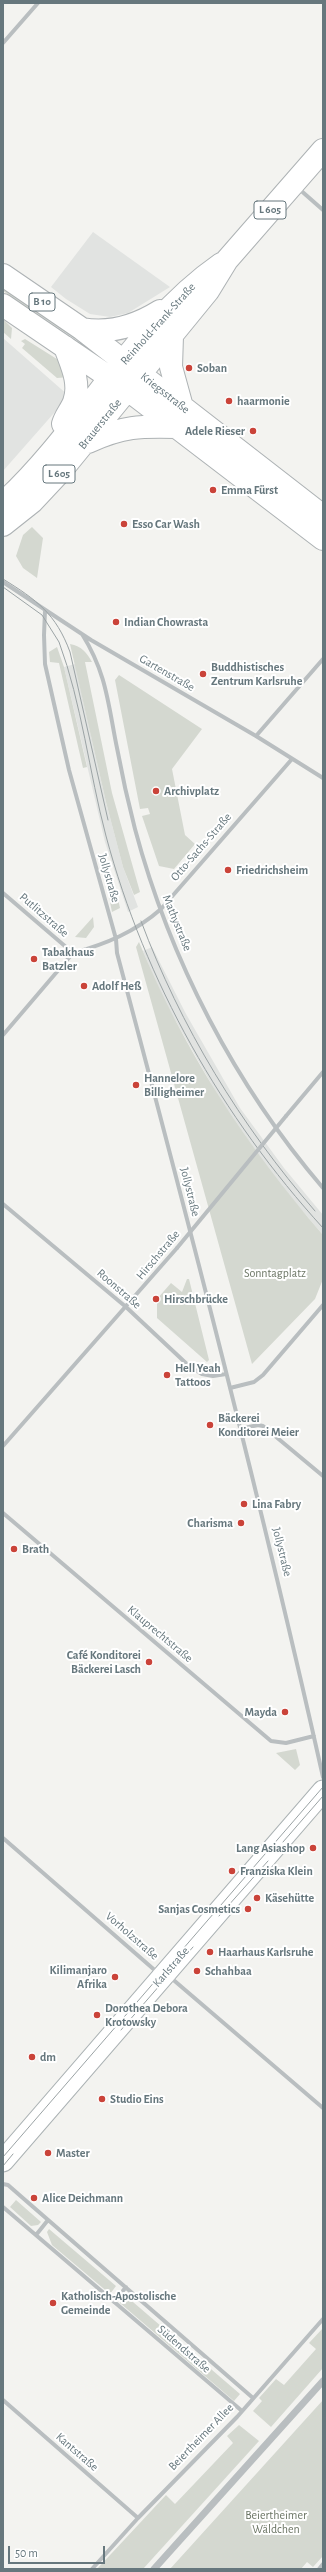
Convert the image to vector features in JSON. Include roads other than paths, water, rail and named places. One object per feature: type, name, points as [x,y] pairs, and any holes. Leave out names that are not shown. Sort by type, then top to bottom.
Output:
[{"type":"main road","name":"Reinhold-Frank-Straße","points":[[126,376],[172,336],[208,291],[227,260],[323,150]]},
{"type":"main road","name":"Reinhold-Frank-Straße","points":[[126,376],[175,302],[198,280],[227,260]]},
{"type":"main road","name":"Kriegsstraße","points":[[3,275],[82,329],[126,376],[179,417],[323,539]]},
{"type":"main road","points":[[82,329],[101,331],[122,328],[149,318],[175,302]]},
{"type":"main road","name":"Kriegsstraße","points":[[3,305],[65,347],[126,376]]},
{"type":"main road","points":[[84,444],[112,431],[179,417],[170,367],[172,336]]},
{"type":"main road","points":[[58,443],[65,417],[72,409],[77,391],[74,373],[65,347]]},
{"type":"main road","name":"Brauerstraße","points":[[3,503],[58,443],[126,376]]},
{"type":"main road","name":"Brauerstraße","points":[[3,525],[32,502],[84,444],[126,376]]},
{"type":"main road","name":"Kriegsstraße","points":[[179,417],[323,516]]},
{"type":"main road","name":"Karlstraße","points":[[3,2161],[323,1792]]},
{"type":"street","points":[[3,43],[38,3]]},
{"type":"street","points":[[293,184],[323,210]]},
{"type":"street","name":"Gartenstraße","points":[[3,582],[32,600],[45,611],[116,655],[256,736],[323,778]]},
{"type":"street","name":"Jollystraße","points":[[45,611],[45,664],[69,770],[116,938],[117,953],[277,1574],[323,1777]]},
{"type":"street","name":"Mathystraße","points":[[82,634],[101,670],[134,822],[161,909],[200,1000],[244,1081],[278,1132],[323,1188]]},
{"type":"street","points":[[256,736],[323,659]]},
{"type":"street","name":"Otto-Sachs-Straße","points":[[116,938],[142,924],[161,909],[292,759]]},
{"type":"street","name":"Putlitzstraße","points":[[3,893],[73,953],[116,938]]},
{"type":"street","points":[[3,1035],[73,953]]},
{"type":"street","name":"Hirschstraße","points":[[3,1446],[177,1248],[323,1072]]},
{"type":"street","name":"Roonstraße","points":[[4,1206],[126,1307],[189,1366],[202,1374],[213,1376],[226,1374]]},
{"type":"street","points":[[230,1388],[254,1382],[263,1374],[323,1305]]},
{"type":"street","points":[[240,1429],[258,1425],[263,1426],[323,1476]]},
{"type":"street","name":"Klauprechtstraße","points":[[3,1513],[271,1741],[286,1743],[314,1736]]},
{"type":"street","name":"Vorholzstraße","points":[[3,1838],[154,1969],[174,1979],[323,2108]]},
{"type":"street","name":"Südendstraße","points":[[3,2184],[8,2185],[252,2398]]},
{"type":"street","name":"Südendstraße","points":[[3,2207],[242,2411]]},
{"type":"street","points":[[36,2235],[48,2220]]},
{"type":"street","points":[[114,2302],[126,2287]]},
{"type":"street","name":"Beiertheimer Allee","points":[[92,2569],[138,2518],[242,2411],[323,2318]]},
{"type":"street","points":[[154,2569],[323,2381]]},
{"type":"street","name":"Kantstraße","points":[[3,2400],[138,2518]]},
{"type":"street","points":[[319,2569],[323,2564]]},
{"type":"tram line","points":[[3,579],[26,594],[44,609],[52,618],[70,652],[108,820]]},
{"type":"tram line","points":[[3,587],[42,615],[59,642],[74,689],[100,812],[122,890],[142,943],[165,995],[191,1045],[220,1094],[286,1185],[323,1228]]},
{"type":"tram line","points":[[141,921],[174,999],[215,1074],[262,1145],[315,1211]]},
{"type":"tram line","points":[[3,2157],[323,1787]]},
{"type":"tram line","points":[[283,1842],[323,1796]]},
{"type":"tram line","points":[[219,1916],[268,1861]]},
{"type":"tram line","points":[[121,2030],[193,1947]]},
{"type":"tram line","points":[[3,2166],[13,2154]]},
{"type":"place","name":"Soban","points":[[189,368]]},
{"type":"place","name":"haarmonie","points":[[229,401]]},
{"type":"place","name":"Adele Rieser","points":[[253,431]]},
{"type":"place","name":"Emma Fürst","points":[[213,490]]},
{"type":"place","name":"Esso Car Wash","points":[[124,524]]},
{"type":"place","name":"Indian Chowrasta","points":[[116,622]]},
{"type":"place","name":"Buddhistisches Zentrum Karlsruhe","points":[[203,674]]},
{"type":"place","name":"Archivplatz","points":[[156,791]]},
{"type":"place","name":"Friedrichsheim","points":[[228,870]]},
{"type":"place","name":"Tabakhaus Batzler","points":[[34,959]]},
{"type":"place","name":"Adolf Heß","points":[[84,986]]},
{"type":"place","name":"Hannelore Billigheimer","points":[[136,1085]]},
{"type":"place","name":"Hirschbrücke","points":[[156,1299]]},
{"type":"place","name":"Hell Yeah Tattoos","points":[[167,1375]]},
{"type":"place","name":"Bäckerei Konditorei Meier","points":[[210,1425]]},
{"type":"place","name":"Lina Fabry","points":[[244,1504]]},
{"type":"place","name":"Charisma","points":[[241,1523]]},
{"type":"place","name":"Brath","points":[[14,1549]]},
{"type":"place","name":"Café Konditorei Bäckerei Lasch","points":[[149,1662]]},
{"type":"place","name":"Mayda","points":[[285,1712]]},
{"type":"place","name":"Lang Asiashop","points":[[313,1848]]},
{"type":"place","name":"Franziska Klein","points":[[232,1871]]},
{"type":"place","name":"Käsehütte","points":[[257,1898]]},
{"type":"place","name":"Sanjas Cosmetics","points":[[248,1909]]},
{"type":"place","name":"Haarhaus Karlsruhe","points":[[210,1952]]},
{"type":"place","name":"Schahbaa","points":[[197,1971]]},
{"type":"place","name":"Kilimanjaro Afrika","points":[[115,1977]]},
{"type":"place","name":"Dorothea Debora Krotowsky","points":[[97,2015]]},
{"type":"place","name":"dm","points":[[32,2057]]},
{"type":"place","name":"Studio Eins","points":[[102,2099]]},
{"type":"place","name":"Master","points":[[48,2153]]},
{"type":"place","name":"Alice Deichmann","points":[[34,2198]]},
{"type":"place","name":"Katholisch-Apostolische Gemeinde","points":[[53,2303]]},
{"type":"park label","name":"Sonntagplatz","points":[[275,1273]]},
{"type":"park label","name":"Beiertheimer Wäldchen","points":[[276,2522]]}]
